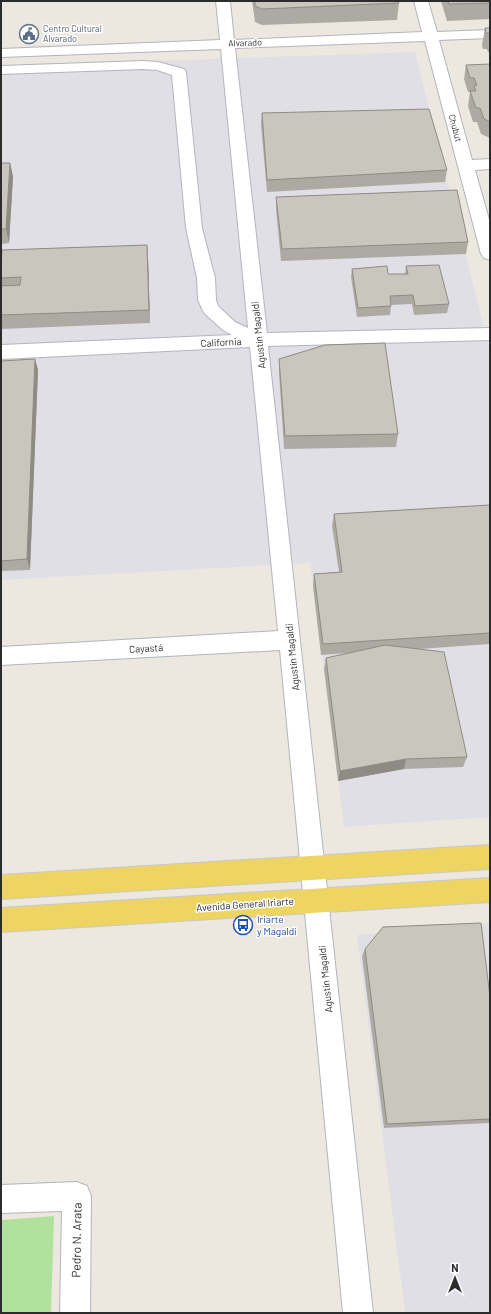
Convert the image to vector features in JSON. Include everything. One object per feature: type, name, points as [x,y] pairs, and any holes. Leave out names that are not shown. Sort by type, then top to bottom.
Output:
[{"type":"main road","points":[[1,887],[490,858]]},
{"type":"main road","name":"Avenida General Iriarte","points":[[1,920],[490,890]]},
{"type":"street","name":"Agustín Magaldi","points":[[223,1],[226,44],[317,900],[358,1313]]},
{"type":"street","name":"Chubut","points":[[421,1],[490,254]]},
{"type":"street","name":"Alvarado","points":[[1,53],[490,34]]},
{"type":"street","points":[[1,70],[143,65],[158,66],[179,72],[194,228],[206,278],[207,300],[210,309],[229,326],[258,340]]},
{"type":"street","points":[[465,165],[490,164]]},
{"type":"street","name":"California","points":[[1,352],[258,340],[490,334]]},
{"type":"street","name":"Cayastá","points":[[1,656],[290,640]]},
{"type":"street","name":"Pedro N. Arata","points":[[1,1199],[77,1196],[75,1313]]},
{"type":"shaded area","points":[[415,52],[490,351],[490,817],[344,827],[310,563],[1,580],[1,66]]},
{"type":"shaded area","points":[[490,924],[490,1313],[405,1313],[357,935]]},
{"type":"green space","points":[[54,1216],[51,1313],[1,1313],[1,1220]]},
{"type":"building","points":[[255,1],[398,1],[399,3],[262,9],[255,6]]},
{"type":"building","points":[[448,1],[490,1],[490,3],[449,4]]},
{"type":"building","points":[[485,28],[490,28],[490,33],[486,33]]},
{"type":"building","points":[[490,64],[490,122],[484,119],[480,108],[476,108],[470,91],[476,91],[474,86],[477,85],[474,78],[470,78],[466,65]]},
{"type":"building","points":[[429,109],[447,170],[267,180],[262,113]]},
{"type":"building","points":[[1,163],[10,163],[6,229],[1,229]]},
{"type":"building","points":[[457,190],[468,242],[282,249],[276,197]]},
{"type":"building","points":[[147,245],[149,310],[1,315],[1,286],[20,285],[21,277],[1,278],[2,250]]},
{"type":"building","points":[[439,265],[449,304],[415,306],[413,295],[390,296],[391,306],[358,308],[352,269],[387,266],[388,274],[408,274],[406,266]]},
{"type":"building","points":[[385,343],[398,434],[285,436],[279,359],[325,345]]},
{"type":"building","points":[[35,359],[27,559],[1,561],[1,361]]},
{"type":"building","points":[[490,505],[490,633],[323,644],[314,574],[342,572],[334,514]]},
{"type":"building","points":[[385,645],[444,652],[467,757],[406,759],[340,771],[326,658]]},
{"type":"building","points":[[481,923],[490,997],[490,1119],[387,1124],[365,949],[383,927]]},
{"type":"place","name":"Centro Cultural Alvarado","points":[[29,34]]},
{"type":"place","name":"Iriarte y Magaldi","points":[[243,925]]}]
